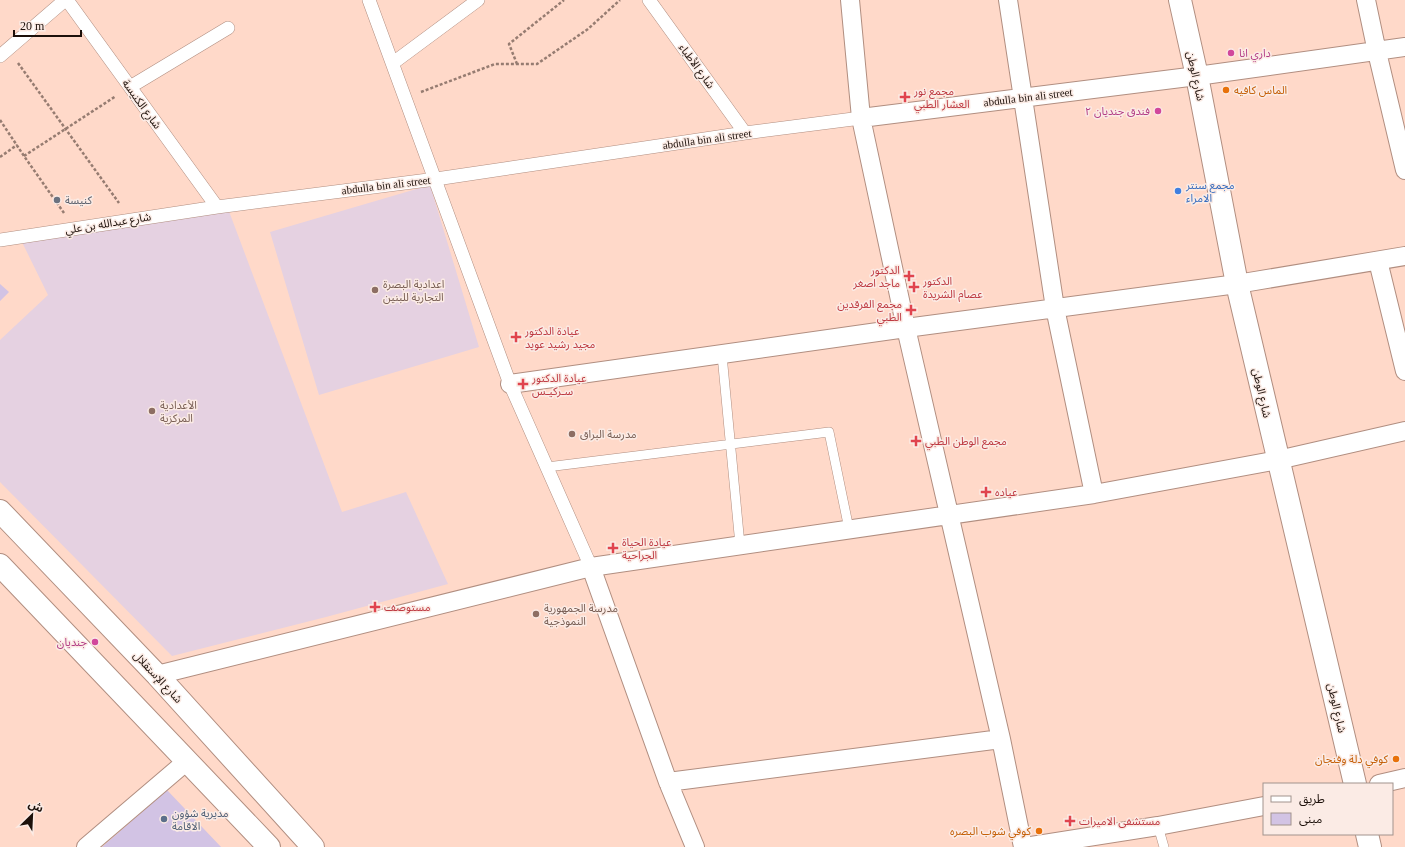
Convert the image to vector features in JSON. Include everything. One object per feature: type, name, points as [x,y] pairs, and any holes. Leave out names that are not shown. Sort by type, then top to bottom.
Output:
[{"type":"main road","name":"شارع الوطن","points":[[1180,0],[1197,76],[1237,284],[1355,783]]},
{"type":"main road","name":"شارع الإستقلال","points":[[0,511],[157,675],[313,847]]},
{"type":"main road","points":[[0,565],[269,847]]},
{"type":"main road","points":[[1367,835],[1370,847]]},
{"type":"street","points":[[4,53],[66,0]]},
{"type":"street","name":"شارع الكنيسة","points":[[66,0],[217,207]]},
{"type":"street","points":[[369,0],[406,97],[510,384],[591,567],[668,782],[695,847]]},
{"type":"street","points":[[393,63],[478,0]]},
{"type":"street","name":"شارع الأطباء","points":[[649,0],[745,133]]},
{"type":"street","points":[[850,0],[861,118],[906,328],[1001,739],[1024,847],[1158,826],[1263,806]]},
{"type":"street","points":[[1008,0],[1055,308],[1094,494]]},
{"type":"street","points":[[1366,0],[1405,170]]},
{"type":"street","points":[[130,87],[228,28]]},
{"type":"street","name":"abdulla bin ali street","points":[[217,207],[436,179],[745,133],[1197,76],[1405,48]]},
{"type":"street","name":"شارع عبدالله بن علي","points":[[0,240],[217,207]]},
{"type":"street","points":[[510,384],[906,328],[1237,284],[1405,256]]},
{"type":"street","points":[[1378,261],[1405,371]]},
{"type":"street","points":[[157,675],[591,567],[1094,494],[1278,460],[1405,431]]},
{"type":"street","points":[[668,782],[1001,739]]},
{"type":"street","points":[[86,847],[187,760]]},
{"type":"street","points":[[1383,783],[1405,778]]},
{"type":"lane","points":[[722,355],[740,545]]},
{"type":"lane","points":[[547,467],[829,432],[849,529]]},
{"type":"lane","points":[[1158,826],[1164,847]]},
{"type":"path","points":[[517,64],[508,44],[564,0]]},
{"type":"path","points":[[406,97],[495,64],[537,64],[588,29],[620,0]]},
{"type":"path","points":[[4,53],[66,130],[131,220]]},
{"type":"path","points":[[24,156],[130,87]]},
{"type":"path","points":[[0,120],[75,228]]},
{"type":"path","points":[[0,156],[17,145]]},
{"type":"shaded area","name":"اعدادية البصرة التجارية للبنين","points":[[430,185],[479,347],[319,395],[270,232]]},
{"type":"shaded area","name":"الأعدادية المركزية","points":[[227,206],[342,512],[406,492],[448,584],[172,656],[0,482],[0,340],[48,295],[21,240]]},
{"type":"building","points":[[0,284],[9,292],[0,301]]},
{"type":"building","name":"مديرية شؤون الاقامة","points":[[167,790],[221,847],[102,847]]},
{"type":"place","name":"داري انا","points":[[1231,53]]},
{"type":"place","name":"الماس كافيه","points":[[1226,90]]},
{"type":"place","name":"مجمع نور العشار الطبي","points":[[905,97]]},
{"type":"place","name":"فندق جنديان ٢","points":[[1158,111]]},
{"type":"place","name":"مجمع سنتر الامراء","points":[[1178,191]]},
{"type":"place","name":"كنيسة","points":[[57,200]]},
{"type":"place","name":"الدكتور ماجد اصغر","points":[[909,276]]},
{"type":"place","name":"الدكتور عصام الشريدة","points":[[914,287]]},
{"type":"place","name":"اعدادية البصرة التجارية للبنين","points":[[375,290]]},
{"type":"place","name":"مجمع الفرقدين الطبي","points":[[911,310]]},
{"type":"place","name":"عيادة الدكتور مجيد رشيد عويد","points":[[516,337]]},
{"type":"place","name":"عيادة الدكتور سـركيـس","points":[[523,384]]},
{"type":"place","name":"الأعدادية المركزية","points":[[152,411]]},
{"type":"place","name":"مدرسة البراق","points":[[572,434]]},
{"type":"place","name":"مجمع الوطن الطبي","points":[[916,441]]},
{"type":"place","name":"عياده","points":[[986,492]]},
{"type":"place","name":"عيادة الحياة الجراحية","points":[[613,548]]},
{"type":"place","name":"مستوصف","points":[[375,607]]},
{"type":"place","name":"مدرسة الجمهورية النموذجية","points":[[536,614]]},
{"type":"place","name":"جنديان","points":[[95,642]]},
{"type":"place","name":"كوفي دلة وفنجان","points":[[1396,759]]},
{"type":"place","name":"مديرية شؤون الاقامة","points":[[164,819]]},
{"type":"place","name":"مستشفى الاميرات","points":[[1070,821]]},
{"type":"place","name":"كوفي شوب البصره","points":[[1039,831]]}]
